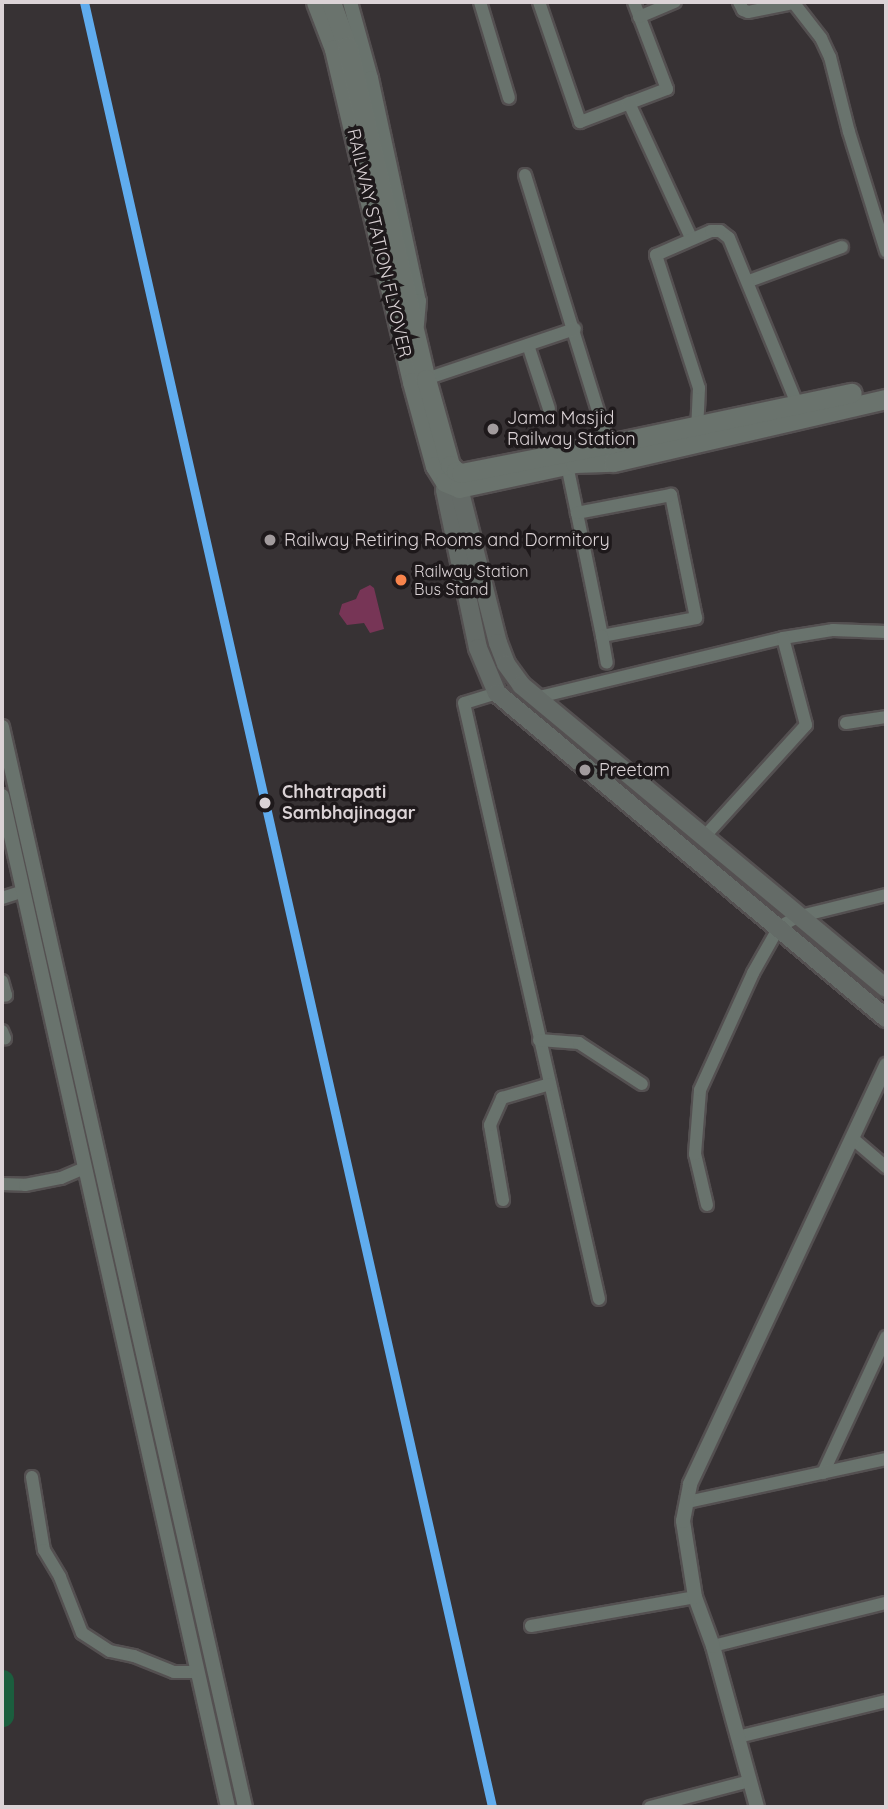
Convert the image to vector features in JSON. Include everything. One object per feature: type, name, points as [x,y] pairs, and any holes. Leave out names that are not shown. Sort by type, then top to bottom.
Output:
[{"type":"main road","name":"RAILWAY STATION FLYOVER","points":[[316,2],[334,49],[400,303],[414,332],[454,477]]},
{"type":"main road","name":"RAILWAY STATION FLYOVER","points":[[331,2],[347,46],[435,466],[454,477]]},
{"type":"main road","points":[[454,477],[567,465],[800,411],[886,386]]},
{"type":"main road","points":[[800,411],[886,400]]},
{"type":"main road","points":[[454,477],[611,453]]},
{"type":"main road","points":[[454,477],[478,648],[497,694],[886,1018]]},
{"type":"main road","points":[[454,477],[498,643],[513,675],[535,698],[886,988]]},
{"type":"street","points":[[350,2],[371,78],[419,301],[414,332]]},
{"type":"street","points":[[480,2],[509,98]]},
{"type":"street","points":[[539,2],[580,122],[667,89],[634,2]]},
{"type":"street","points":[[639,16],[675,2]]},
{"type":"street","points":[[739,2],[743,10],[748,12],[793,3],[821,38],[830,57],[849,132],[886,251]]},
{"type":"street","points":[[629,103],[691,238]]},
{"type":"street","points":[[525,175],[575,328],[611,453]]},
{"type":"street","points":[[697,434],[699,388],[656,257],[657,253],[691,238],[720,231],[729,238],[749,281],[800,411]]},
{"type":"street","points":[[749,281],[842,247]]},
{"type":"street","points":[[426,379],[575,328]]},
{"type":"street","points":[[528,345],[549,409]]},
{"type":"street","points":[[567,465],[607,663]]},
{"type":"street","points":[[577,513],[671,495],[696,618],[602,636]]},
{"type":"street","points":[[535,698],[783,638],[833,630],[886,632]]},
{"type":"street","points":[[705,836],[806,725],[783,638]]},
{"type":"street","points":[[497,694],[464,703],[599,1299]]},
{"type":"street","points":[[846,723],[886,717]]},
{"type":"street","points":[[2,727],[245,1807]]},
{"type":"street","points":[[2,796],[228,1807]]},
{"type":"street","points":[[2,898],[23,891]]},
{"type":"street","points":[[707,1205],[695,1154],[700,1090],[733,1014],[779,927],[797,917],[886,895]]},
{"type":"street","points":[[2,981],[6,995],[2,996]]},
{"type":"street","points":[[540,1040],[579,1043],[642,1084]]},
{"type":"street","points":[[757,1807],[713,1646],[695,1597],[683,1521],[690,1484],[886,1066]]},
{"type":"street","points":[[503,1200],[490,1125],[502,1098],[550,1084]]},
{"type":"street","points":[[852,1138],[886,1167]]},
{"type":"street","points":[[2,1184],[25,1185],[61,1178],[84,1168]]},
{"type":"street","points":[[823,1473],[886,1337]]},
{"type":"street","points":[[687,1502],[886,1459]]},
{"type":"street","points":[[32,1477],[44,1550],[60,1577],[82,1633],[96,1645],[110,1651],[134,1656],[174,1672],[197,1672]]},
{"type":"street","points":[[531,1626],[695,1597]]},
{"type":"street","points":[[713,1646],[886,1603]]},
{"type":"street","points":[[738,1737],[886,1701]]},
{"type":"street","points":[[650,1807],[750,1781]]},
{"type":"shaded area","points":[[370,585],[374,588],[384,629],[370,633],[364,623],[347,625],[339,614],[342,604],[356,599],[360,590]]},
{"type":"waterway","points":[[2,1681],[2,1715]]},
{"type":"transit line","points":[[84,2],[492,1807]]},
{"type":"place","name":"Jama Masjid Railway Station","points":[[493,429]]},
{"type":"place","name":"Railway Retiring Rooms and Dormitory","points":[[270,540]]},
{"type":"place","name":"Railway Station Bus Stand","points":[[401,580]]},
{"type":"place","name":"Preetam","points":[[585,770]]},
{"type":"place","name":"Chhatrapati Sambhajinagar","points":[[265,803]]}]
